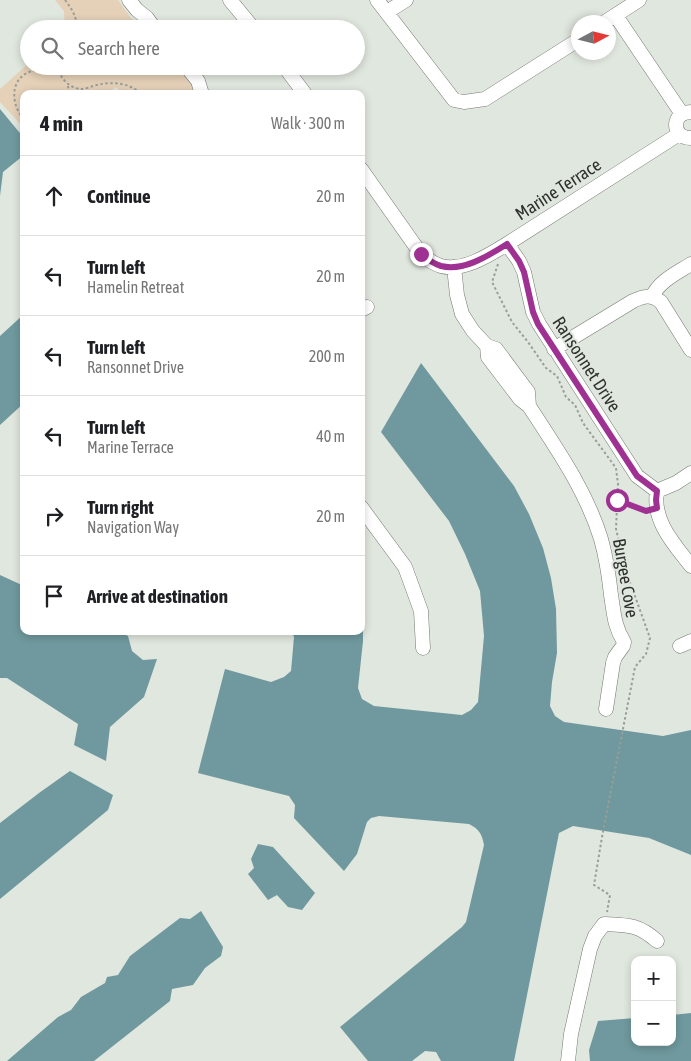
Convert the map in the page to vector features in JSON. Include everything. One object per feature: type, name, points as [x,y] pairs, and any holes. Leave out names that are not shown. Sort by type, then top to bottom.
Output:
[{"type":"street","points":[[129,0],[148,20]]},
{"type":"street","points":[[230,0],[247,20]]},
{"type":"street","points":[[377,0],[454,100],[464,102],[485,99],[571,44]]},
{"type":"street","points":[[387,12],[406,0]]},
{"type":"street","points":[[616,16],[639,0]]},
{"type":"street","points":[[616,25],[686,113],[678,117],[676,126],[685,136]]},
{"type":"street","points":[[193,75],[198,81],[201,90]]},
{"type":"street","points":[[291,75],[302,90]]},
{"type":"street","name":"Marine Terrace","points":[[454,267],[481,259],[685,136]]},
{"type":"street","points":[[365,176],[421,254],[431,262],[442,267],[454,267]]},
{"type":"street","name":"Ransonnet Drive","points":[[507,244],[524,272],[533,312],[538,324],[637,476],[657,491]]},
{"type":"street","points":[[652,297],[654,291],[663,282],[691,264]]},
{"type":"street","name":"Burgee Cove","points":[[454,267],[457,295],[462,314],[472,331],[487,346],[488,357],[520,400],[529,406],[573,475],[589,507],[602,541],[615,624],[624,642],[613,663],[606,709]]},
{"type":"street","points":[[554,349],[633,301],[642,297],[652,297],[661,302],[691,350]]},
{"type":"street","points":[[691,473],[676,483],[657,491],[656,500],[666,532],[691,566]]},
{"type":"street","points":[[365,512],[405,567],[421,612],[423,648]]},
{"type":"street","points":[[568,1061],[571,1034],[590,949],[595,936],[604,924],[629,925],[647,933],[656,941]]},
{"type":"path","points":[[65,0],[77,20]]},
{"type":"path","points":[[20,113],[15,101],[15,87],[25,75]]},
{"type":"path","points":[[61,75],[68,85],[69,90]]},
{"type":"path","points":[[68,85],[82,89],[107,82],[120,83],[137,90]]},
{"type":"path","points":[[617,500],[646,511],[657,508]]},
{"type":"path","points":[[604,924],[610,895],[594,885],[625,716]]},
{"type":"shaded area","points":[[55,0],[118,0],[134,20],[64,20],[64,11]]},
{"type":"shaded area","points":[[20,71],[20,75],[185,75],[196,88],[195,90],[119,90],[116,87],[112,90],[20,90],[20,124],[0,102],[0,89]]},
{"type":"water","points":[[0,109],[20,133],[20,158],[3,172],[0,196]]},
{"type":"water","points":[[20,318],[20,407],[0,425],[0,336]]},
{"type":"water","points":[[421,363],[514,486],[529,514],[543,548],[551,578],[556,609],[557,653],[550,706],[555,716],[564,722],[663,736],[691,730],[691,855],[649,838],[573,826],[559,833],[514,1061],[441,1061],[436,1052],[425,1051],[412,1061],[368,1061],[340,1027],[466,922],[484,845],[478,830],[469,824],[379,816],[371,818],[367,822],[357,854],[344,871],[294,818],[295,805],[289,796],[198,773],[225,669],[271,682],[284,677],[291,671],[293,635],[363,635],[358,688],[362,699],[374,706],[462,715],[471,710],[478,702],[484,636],[480,591],[449,521],[381,432]]},
{"type":"water","points":[[0,575],[20,584],[20,635],[126,635],[128,636],[132,651],[143,660],[157,659],[144,697],[110,727],[106,761],[74,745],[78,724],[7,678],[0,678]]},
{"type":"water","points":[[70,771],[113,795],[108,810],[0,899],[0,823]]},
{"type":"water","points":[[258,844],[273,847],[315,893],[302,910],[288,907],[277,895],[268,900],[248,874],[254,868],[251,859]]},
{"type":"water","points":[[201,911],[223,947],[221,956],[205,968],[193,985],[172,989],[170,1001],[94,1061],[7,1061],[58,1017],[71,1010],[81,997],[105,983],[107,977],[118,975],[130,956],[180,918],[190,919]]},
{"type":"water","points":[[691,1013],[691,1061],[590,1061],[589,1050],[598,1021],[631,1018],[631,1046],[676,1046],[676,1015]]},
{"type":"route","points":[[421,254],[431,262],[442,267],[454,267],[481,259],[507,244],[524,272],[529,299],[538,324],[637,476],[657,491],[657,508],[646,511],[617,500]]}]
